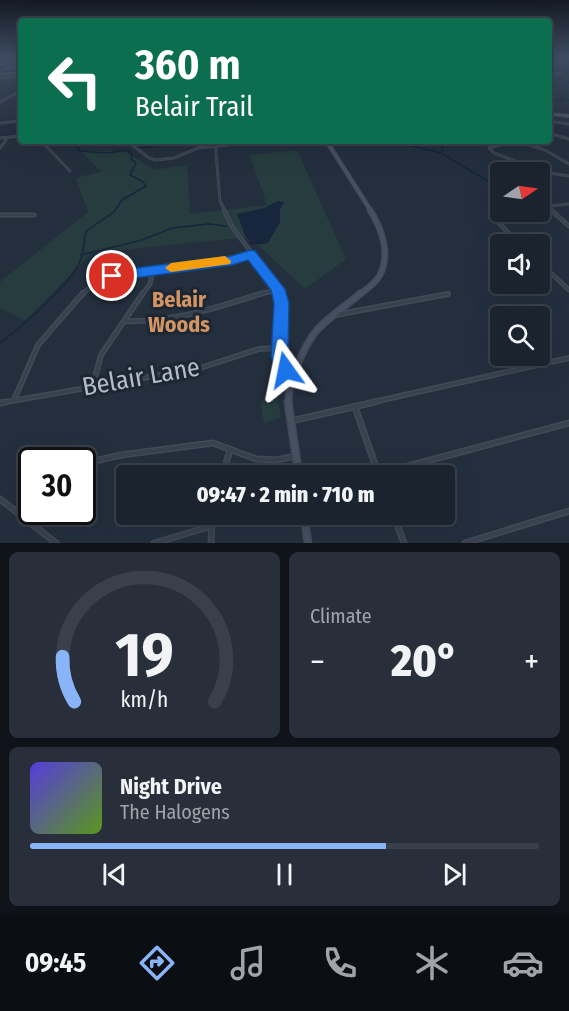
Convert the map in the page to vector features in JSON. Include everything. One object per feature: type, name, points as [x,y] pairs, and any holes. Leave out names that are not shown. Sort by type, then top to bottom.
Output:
[{"type":"street","points":[[0,102],[18,93]]},
{"type":"street","points":[[552,115],[569,116]]},
{"type":"street","points":[[552,115],[557,122]]},
{"type":"street","points":[[0,123],[18,121]]},
{"type":"street","points":[[552,121],[569,124]]},
{"type":"street","points":[[552,134],[569,139]]},
{"type":"street","points":[[0,138],[18,136]]},
{"type":"street","points":[[0,148],[8,137]]},
{"type":"street","points":[[44,144],[70,171]]},
{"type":"street","points":[[128,144],[155,160],[173,158],[195,149],[242,144]]},
{"type":"street","points":[[214,144],[220,201],[231,225],[278,289],[282,303],[280,348],[282,365],[294,374]]},
{"type":"street","points":[[298,465],[288,399],[294,374],[310,340],[335,315],[377,280],[383,270],[385,256],[381,228],[329,144]]},
{"type":"street","points":[[499,144],[490,146],[490,150],[543,172],[569,176]]},
{"type":"street","points":[[526,144],[545,150],[569,164]]},
{"type":"street","points":[[550,207],[569,204]]},
{"type":"street","points":[[550,209],[569,226]]},
{"type":"street","points":[[0,215],[34,214]]},
{"type":"street","points":[[498,222],[509,234]]},
{"type":"street","points":[[14,400],[38,345],[90,285],[112,276],[232,260],[251,254]]},
{"type":"street","points":[[93,386],[101,355],[150,284],[153,270]]},
{"type":"street","points":[[550,272],[569,290]]},
{"type":"street","points":[[124,321],[145,321],[195,313],[278,289]]},
{"type":"street","points":[[335,315],[448,294]]},
{"type":"street","name":"Belair Lane","points":[[0,403],[200,368],[259,349],[280,348]]},
{"type":"street","points":[[290,421],[569,358]]},
{"type":"street","points":[[355,407],[375,465]]},
{"type":"street","points":[[415,465],[569,423]]},
{"type":"street","points":[[96,461],[121,455],[213,443],[244,456],[260,459],[297,457]]},
{"type":"street","points":[[226,465],[231,449]]},
{"type":"street","points":[[0,500],[57,543]]},
{"type":"street","points":[[465,543],[569,511]]},
{"type":"street","points":[[306,525],[308,543]]},
{"type":"street","points":[[397,525],[404,543]]},
{"type":"street","points":[[154,543],[212,526],[211,543]]},
{"type":"green space","points":[[297,150],[346,259],[305,289],[249,237],[92,253],[25,321],[0,308],[0,282],[88,212],[76,178],[101,172],[81,151],[124,151],[155,170],[187,165],[190,214],[267,205],[250,155]]},
{"type":"green space","points":[[277,397],[281,418],[264,423],[260,401]]},
{"type":"water","points":[[278,201],[284,202],[280,210],[280,222],[268,243],[254,245],[245,235],[237,214],[264,208]]},
{"type":"waterway","points":[[561,99],[567,94],[564,87],[569,82]]},
{"type":"waterway","points":[[552,101],[569,100]]},
{"type":"waterway","points":[[76,144],[80,151],[106,153],[130,150]]},
{"type":"waterway","points":[[138,148],[157,144]]},
{"type":"waterway","points":[[404,144],[441,153]]},
{"type":"waterway","points":[[440,144],[443,148],[441,153]]},
{"type":"waterway","points":[[82,255],[86,231],[114,212],[122,200],[146,186],[142,181],[130,175],[136,163],[131,159],[132,154],[127,151]]},
{"type":"waterway","points":[[441,153],[490,182]]},
{"type":"waterway","points":[[82,255],[142,240],[172,228],[209,224],[227,226]]},
{"type":"waterway","points":[[234,227],[246,242],[253,244]]},
{"type":"waterway","points":[[0,343],[57,292],[76,269],[82,255]]},
{"type":"slow traffic","points":[[171,268],[225,261]]},
{"type":"district","name":"Belair Woods","points":[[179,312]]},
{"type":"route","points":[[112,276],[232,260],[251,254],[278,289],[282,303],[279,357],[286,370]]}]
